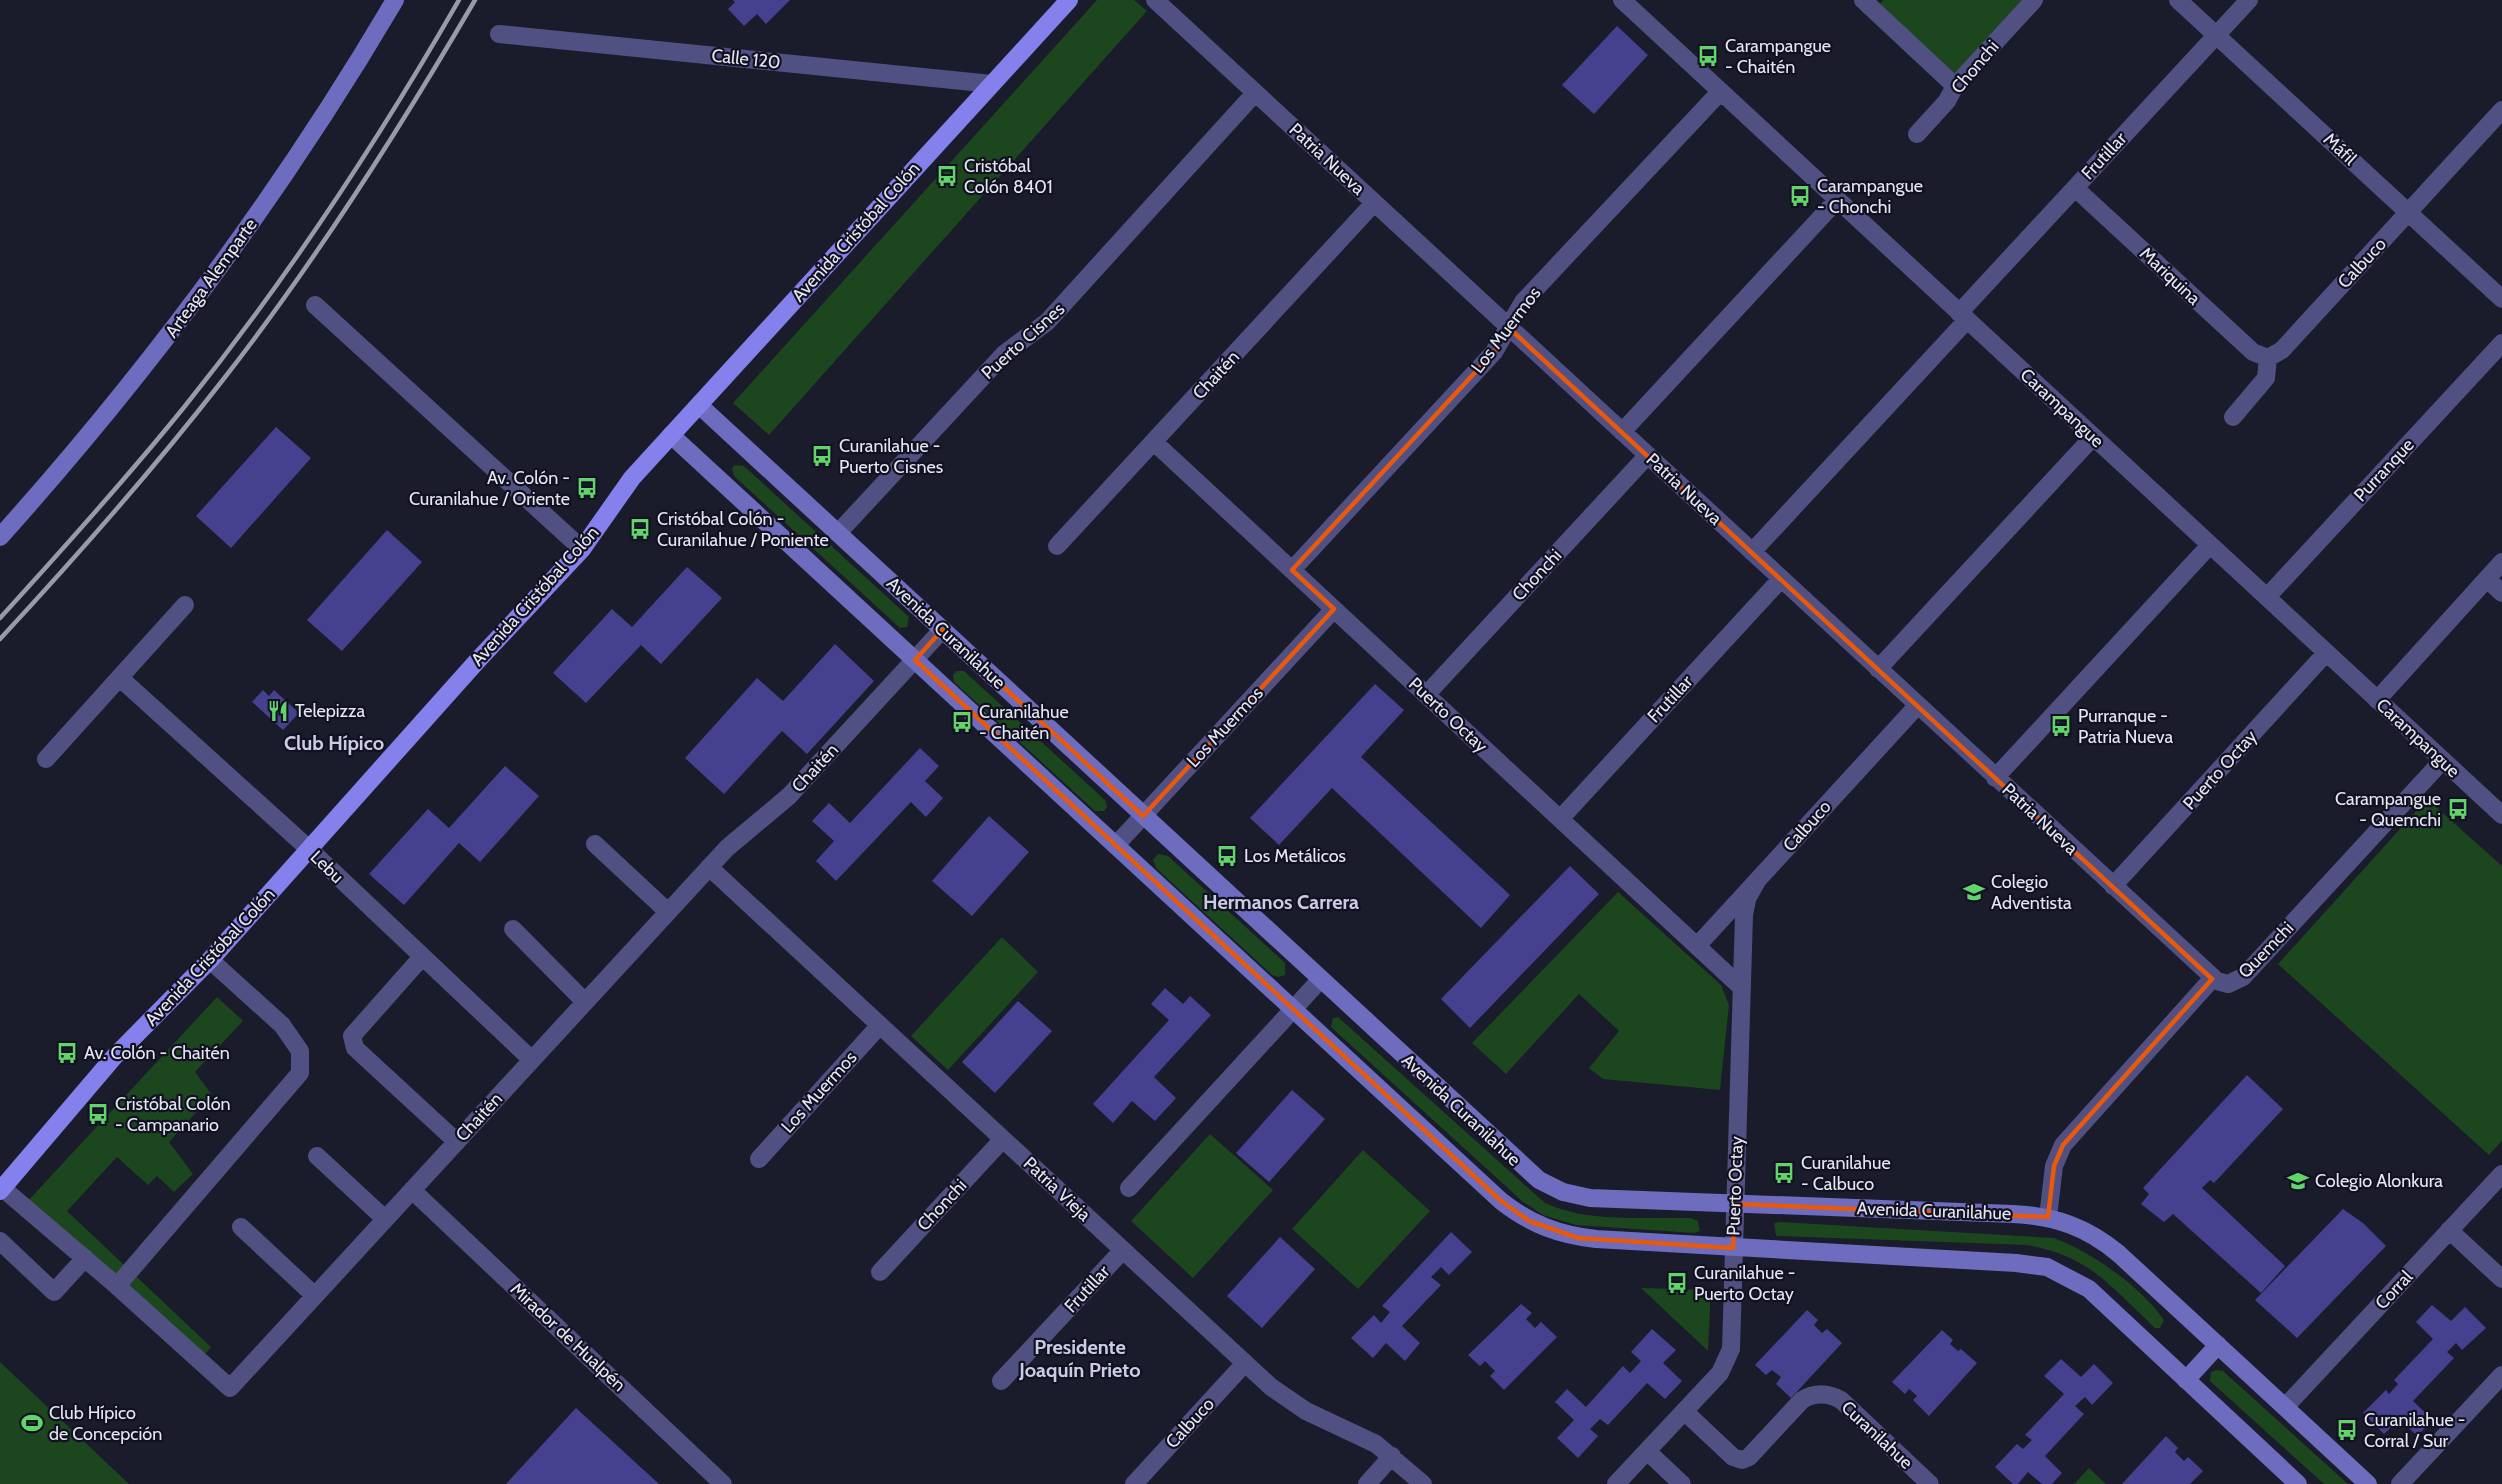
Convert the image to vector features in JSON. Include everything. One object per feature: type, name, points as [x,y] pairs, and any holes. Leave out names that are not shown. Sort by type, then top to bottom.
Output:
[{"type":"main road","name":"Arteaga Alemparte","points":[[0,537],[150,361],[217,271],[315,130],[395,0]]},
{"type":"main road","name":"Avenida Cristóbal Colón","points":[[1,1189],[114,1057],[210,960],[582,549],[632,477],[1069,0]]},
{"type":"main road","name":"Avenida Curanilahue","points":[[699,405],[1523,1167],[1550,1187],[1575,1196],[1590,1198],[2048,1217],[2078,1226],[2105,1242],[2368,1484]]},
{"type":"main road","points":[[671,435],[1501,1201],[1529,1221],[1578,1238],[2016,1263],[2047,1267],[2089,1289],[2298,1484]]},
{"type":"main road","points":[[2186,1380],[2218,1345]]},
{"type":"street","name":"Patria Nueva","points":[[1155,0],[2212,978]]},
{"type":"street","name":"Carampangue","points":[[1622,0],[2502,815]]},
{"type":"street","points":[[1863,0],[1955,86]]},
{"type":"street","name":"Chonchi","points":[[1917,134],[1947,101],[1955,86],[2034,0]]},
{"type":"street","name":"Máfil","points":[[2178,0],[2502,299]]},
{"type":"street","name":"Frutillar","points":[[1752,552],[2075,188],[2249,0]]},
{"type":"street","name":"Calle 120","points":[[499,34],[992,84]]},
{"type":"street","name":"Los Muermos","points":[[1292,570],[1494,352],[1523,302],[1720,92]]},
{"type":"street","name":"Puerto Cisnes","points":[[838,533],[1004,354],[1047,322],[1255,93]]},
{"type":"street","name":"Calbuco","points":[[2268,358],[2282,350],[2502,111]]},
{"type":"street","name":"Mariquina","points":[[2075,188],[2253,352],[2268,358]]},
{"type":"street","points":[[1622,432],[1837,200]]},
{"type":"street","name":"Chaitén","points":[[1057,546],[1374,203]]},
{"type":"street","points":[[315,306],[582,549]]},
{"type":"street","name":"Purranque","points":[[2267,597],[2502,344]]},
{"type":"street","points":[[2232,417],[2266,378],[2268,358]]},
{"type":"street","points":[[1878,669],[2093,437]]},
{"type":"street","name":"Puerto Octay","points":[[1154,442],[1742,988]]},
{"type":"street","name":"Chonchi","points":[[1426,695],[1647,456]]},
{"type":"street","points":[[1995,778],[2210,545]]},
{"type":"street","points":[[2377,700],[2502,562]]},
{"type":"street","name":"Frutillar","points":[[1560,819],[1781,579]]},
{"type":"street","points":[[2487,579],[2502,593]]},
{"type":"street","points":[[46,759],[185,605]]},
{"type":"street","name":"Los Muermos","points":[[1116,845],[1334,609]]},
{"type":"street","name":"Chaitén","points":[[1,1189],[85,1258],[230,1388],[709,867],[738,837],[789,796],[942,630]]},
{"type":"street","name":"Puerto Octay","points":[[2113,886],[2326,653]]},
{"type":"street","name":"Lebu","points":[[120,678],[309,849],[532,1060]]},
{"type":"street","name":"Calbuco","points":[[1697,946],[1917,705]]},
{"type":"street","name":"Quemchi","points":[[2048,1217],[2054,1166],[2063,1145],[2212,978],[2228,984],[2243,977],[2443,760]]},
{"type":"street","points":[[595,844],[668,912]]},
{"type":"street","name":"Patria Vieja","points":[[709,867],[1271,1387],[1306,1412],[1366,1437],[1392,1456],[1423,1484]]},
{"type":"street","name":"Puerto Octay","points":[[1616,1484],[1720,1373],[1729,1358],[1745,907],[1757,881]]},
{"type":"street","points":[[513,929],[585,1002]]},
{"type":"street","points":[[422,957],[352,1036],[351,1040],[355,1048],[457,1142]]},
{"type":"street","points":[[117,1286],[300,1073],[300,1051],[282,1024],[210,960]]},
{"type":"street","points":[[1130,1188],[1320,980]]},
{"type":"street","name":"Los Muermos","points":[[759,1159],[880,1025]]},
{"type":"street","name":"Chonchi","points":[[880,1272],[1003,1139]]},
{"type":"street","points":[[316,1156],[385,1219]]},
{"type":"street","name":"Corral","points":[[2285,1407],[2502,1174]]},
{"type":"street","name":"Mirador de Hualpén","points":[[412,1190],[723,1484]]},
{"type":"street","points":[[241,1227],[315,1296]]},
{"type":"street","points":[[2450,1230],[2502,1279]]},
{"type":"street","points":[[0,1241],[54,1292],[85,1258]]},
{"type":"street","name":"Frutillar","points":[[1001,1381],[1123,1250]]},
{"type":"street","name":"Calbuco","points":[[1134,1484],[1245,1363]]},
{"type":"street","points":[[2400,1484],[2502,1375]]},
{"type":"street","name":"Curanilahue","points":[[1684,1411],[1733,1457],[1742,1460],[1749,1457],[1802,1400],[1828,1394],[1841,1400],[1930,1484]]},
{"type":"street","points":[[1647,1451],[1682,1484]]},
{"type":"street","points":[[1367,1484],[1392,1456]]},
{"type":"highlighted area","points":[[1508,327],[2212,979],[2063,1145],[2054,1166],[2048,1217],[1735,1204],[1733,1248],[1578,1238],[1529,1221],[1501,1201],[915,660],[942,630],[1143,816],[1334,609],[1292,570],[1494,352]]},
{"type":"green space","points":[[1097,0],[1134,0],[1147,11],[769,435],[733,403]]},
{"type":"green space","points":[[1883,0],[2022,0],[1955,74],[1879,5]]},
{"type":"green space","points":[[735,465],[744,466],[909,617],[907,627],[900,628],[734,476],[732,468]]},
{"type":"green space","points":[[957,671],[964,671],[1105,800],[1107,807],[1104,811],[1095,811],[954,682],[953,675]]},
{"type":"green space","points":[[2427,799],[2502,866],[2502,1141],[2489,1155],[2278,964]]},
{"type":"green space","points":[[1158,854],[1168,856],[1285,963],[1285,975],[1279,977],[1272,975],[1156,868],[1153,860]]},
{"type":"green space","points":[[1618,892],[1721,985],[1729,1005],[1720,1090],[1603,1079],[1589,1068],[1619,1031],[1579,994],[1506,1074],[1472,1043]]},
{"type":"green space","points":[[1002,937],[1038,972],[948,1070],[911,1036]]},
{"type":"green space","points":[[217,997],[243,1021],[195,1072],[212,1095],[169,1142],[193,1174],[174,1192],[157,1176],[148,1185],[117,1157],[67,1211],[211,1347],[198,1363],[26,1203]]},
{"type":"green space","points":[[1338,1017],[1545,1203],[1580,1214],[1598,1216],[1691,1218],[1698,1221],[1700,1231],[1694,1233],[1576,1225],[1543,1215],[1522,1201],[1331,1027],[1333,1018]]},
{"type":"green space","points":[[1210,1134],[1273,1190],[1193,1278],[1131,1221]]},
{"type":"green space","points":[[1363,1150],[1430,1211],[1358,1289],[1292,1229]]},
{"type":"green space","points":[[1774,1223],[2054,1238],[2099,1261],[2129,1283],[2164,1320],[2160,1328],[2155,1328],[2098,1275],[2083,1265],[2049,1250],[2027,1245],[1776,1236]]},
{"type":"green space","points":[[1641,1288],[1711,1290],[1708,1350],[1707,1350]]},
{"type":"green space","name":"Club Hípico de Concepción","points":[[0,1362],[129,1484],[0,1484]]},
{"type":"green space","points":[[2223,1371],[2348,1484],[2324,1484],[2210,1381],[2211,1372]]},
{"type":"green space","points":[[2089,1468],[2106,1484],[2074,1484]]},
{"type":"building","points":[[733,0],[790,0],[766,24],[757,14],[744,26],[728,9],[735,2]]},
{"type":"building","points":[[1617,26],[1648,55],[1594,114],[1562,85]]},
{"type":"building","points":[[276,427],[311,458],[231,548],[196,516]]},
{"type":"building","points":[[387,530],[422,562],[342,651],[307,620]]},
{"type":"building","points":[[687,567],[722,598],[661,664],[641,645],[586,703],[553,673],[612,609],[632,627]]},
{"type":"building","points":[[835,644],[874,681],[807,754],[782,731],[724,794],[685,758],[757,678],[783,701]]},
{"type":"building","points":[[1375,684],[1404,710],[1361,757],[1510,895],[1481,928],[1332,788],[1279,845],[1250,818]]},
{"type":"building","points":[[263,690],[269,696],[274,690],[299,713],[283,730],[252,702]]},
{"type":"building","points":[[920,748],[939,766],[925,781],[943,798],[926,817],[911,802],[836,881],[816,861],[834,841],[812,821],[829,803],[850,823]]},
{"type":"building","points":[[505,766],[539,796],[480,862],[459,843],[404,905],[369,874],[428,809],[449,828]]},
{"type":"building","points":[[989,816],[1029,852],[972,916],[932,881]]},
{"type":"building","points":[[1570,866],[1599,894],[1470,1028],[1441,999]]},
{"type":"building","points":[[1165,988],[1183,1004],[1190,996],[1211,1015],[1154,1077],[1176,1098],[1155,1121],[1132,1101],[1113,1123],[1093,1104],[1169,1020],[1151,1004]]},
{"type":"building","points":[[1018,1001],[1052,1031],[995,1093],[962,1062]]},
{"type":"building","points":[[2247,1075],[2283,1109],[2214,1183],[2210,1180],[2202,1188],[2285,1266],[2261,1293],[2173,1214],[2164,1222],[2141,1204],[2149,1194],[2143,1188]]},
{"type":"building","points":[[1292,1090],[1325,1119],[1269,1182],[1236,1153]]},
{"type":"building","points":[[2343,1209],[2363,1223],[2386,1246],[2297,1338],[2255,1300]]},
{"type":"building","points":[[1451,1232],[1472,1252],[1449,1275],[1441,1267],[1431,1277],[1441,1285],[1402,1326],[1420,1343],[1405,1361],[1386,1343],[1373,1358],[1351,1338],[1374,1315],[1381,1323],[1390,1312],[1382,1306]]},
{"type":"building","points":[[1280,1237],[1315,1269],[1262,1328],[1227,1296]]},
{"type":"building","points":[[1521,1304],[1532,1313],[1526,1319],[1535,1328],[1541,1322],[1557,1337],[1504,1390],[1490,1376],[1495,1371],[1485,1361],[1480,1366],[1468,1355]]},
{"type":"building","points":[[2432,1305],[2451,1321],[2465,1307],[2486,1328],[2462,1350],[2456,1343],[2447,1352],[2454,1358],[2413,1401],[2432,1419],[2426,1427],[2417,1436],[2400,1419],[2384,1434],[2363,1413],[2386,1390],[2389,1394],[2398,1384],[2394,1380],[2433,1339],[2416,1322]]},
{"type":"building","points":[[1807,1310],[1818,1320],[1814,1325],[1822,1333],[1827,1329],[1842,1343],[1791,1398],[1776,1384],[1781,1377],[1772,1370],[1766,1375],[1755,1365]]},
{"type":"building","points":[[1652,1329],[1676,1350],[1663,1363],[1682,1381],[1665,1399],[1647,1383],[1608,1425],[1600,1419],[1590,1429],[1598,1436],[1578,1458],[1557,1438],[1574,1420],[1555,1402],[1567,1389],[1586,1407],[1623,1366],[1630,1373],[1641,1361],[1631,1352]]},
{"type":"building","points":[[1942,1330],[1953,1340],[1950,1344],[1958,1351],[1961,1349],[1977,1363],[1929,1416],[1913,1400],[1917,1396],[1909,1389],[1905,1394],[1892,1382]]},
{"type":"building","points":[[2061,1359],[2081,1377],[2094,1364],[2113,1383],[2092,1405],[2085,1397],[2075,1406],[2084,1414],[2045,1456],[2062,1473],[2052,1484],[2042,1484],[2028,1472],[2018,1484],[2013,1484],[1995,1467],[2017,1444],[2023,1449],[2032,1440],[2025,1435],[2064,1394],[2044,1376]]},
{"type":"building","points":[[576,1408],[659,1484],[506,1484]]},
{"type":"building","points":[[2166,1436],[2178,1448],[2175,1452],[2184,1461],[2188,1457],[2203,1471],[2190,1484],[2122,1484]]},
{"type":"railway","points":[[0,618],[140,460],[223,358],[295,259],[364,157],[459,0]]},
{"type":"railway","points":[[0,639],[86,545],[196,415],[257,336],[355,195],[475,0]]},
{"type":"place","name":"Carampangue - Chaitén","points":[[1708,56]]},
{"type":"place","name":"Cristóbal Colón 8401","points":[[947,176]]},
{"type":"place","name":"Carampangue - Chonchi","points":[[1800,196]]},
{"type":"place","name":"Curanilahue - Puerto Cisnes","points":[[822,456]]},
{"type":"place","name":"Av. Colón - Curanilahue / Oriente","points":[[587,488]]},
{"type":"place","name":"Cristóbal Colón - Curanilahue / Poniente","points":[[640,529]]},
{"type":"place","name":"Telepizza","points":[[278,711]]},
{"type":"place","name":"Curanilahue - Chaitén","points":[[962,722]]},
{"type":"place","name":"Purranque - Patria Nueva","points":[[2061,726]]},
{"type":"place","name":"Carampangue - Quemchi","points":[[2458,809]]},
{"type":"place","name":"Los Metálicos","points":[[1227,856]]},
{"type":"place","name":"Colegio Adventista","points":[[1974,892]]},
{"type":"place","name":"Av. Colón - Chaitén","points":[[67,1053]]},
{"type":"place","name":"Cristóbal Colón - Campanario","points":[[98,1114]]},
{"type":"place","name":"Curanilahue - Calbuco","points":[[1784,1173]]},
{"type":"place","name":"Colegio Alonkura","points":[[2298,1181]]},
{"type":"place","name":"Curanilahue - Puerto Octay","points":[[1677,1283]]},
{"type":"place","name":"Club Hípico de Concepción","points":[[32,1423]]},
{"type":"place","name":"Curanilahue - Corral / Sur","points":[[2347,1430]]},
{"type":"district","name":"Club Hípico","points":[[334,743]]},
{"type":"district","name":"Hermanos Carrera","points":[[1281,902]]},
{"type":"district","name":"Presidente Joaquín Prieto","points":[[1080,1358]]}]
